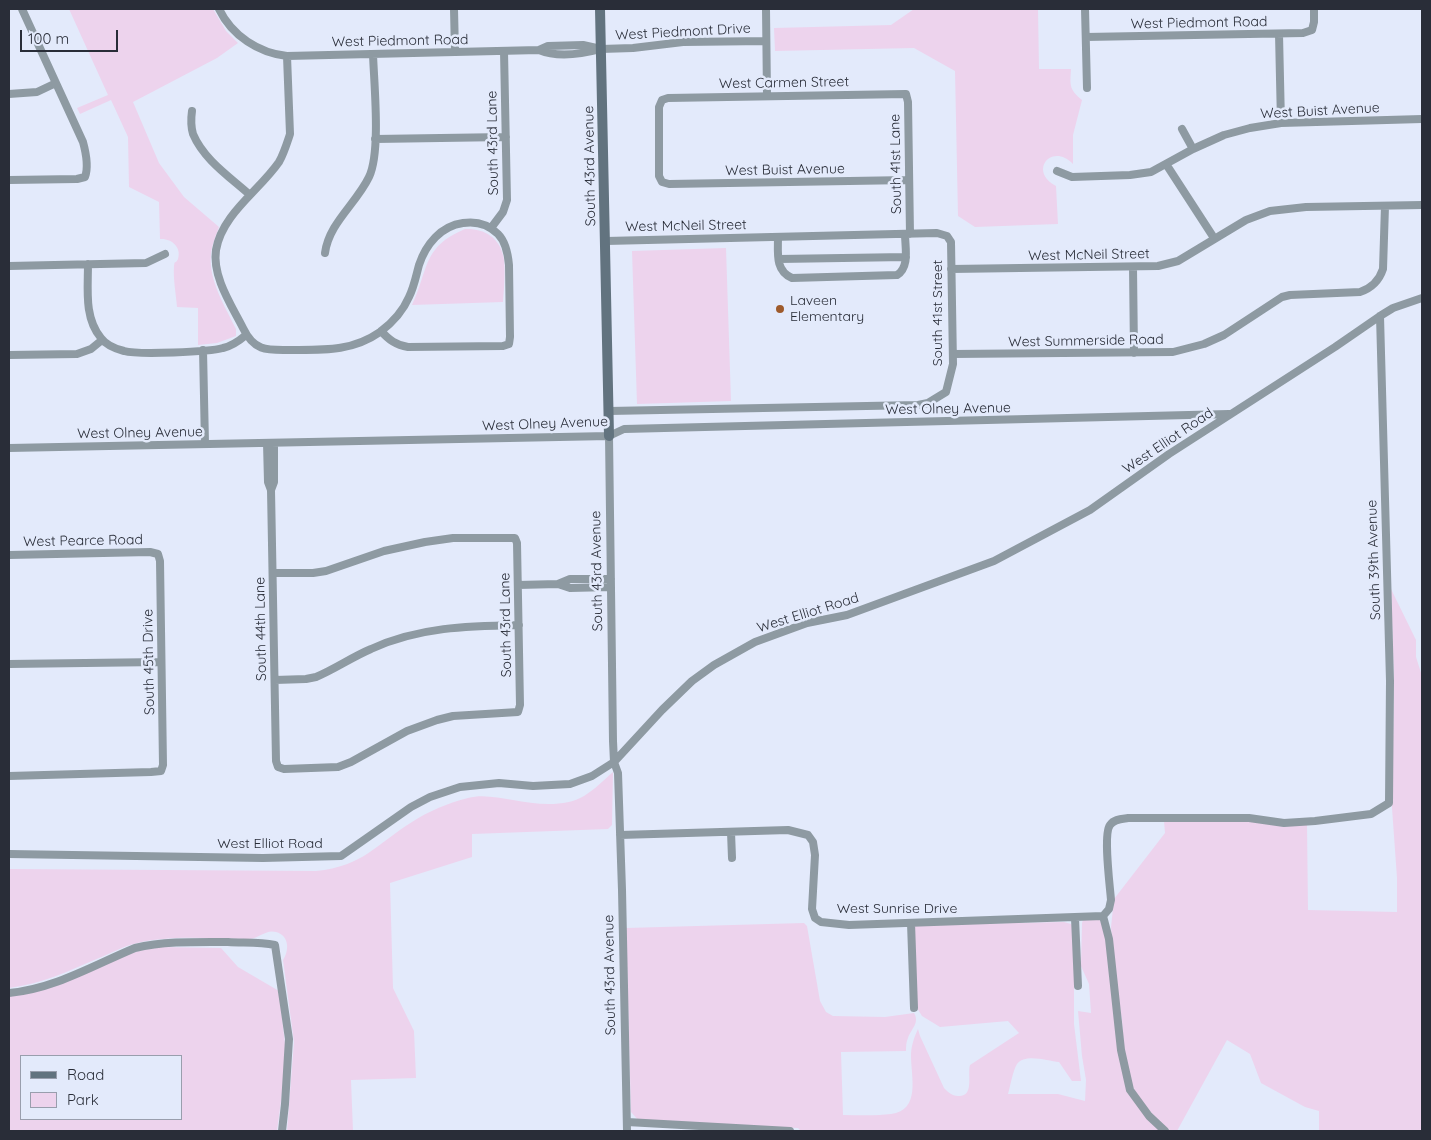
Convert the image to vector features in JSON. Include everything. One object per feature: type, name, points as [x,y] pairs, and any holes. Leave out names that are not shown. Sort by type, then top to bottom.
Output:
[{"type":"street","points":[[9,180],[85,177],[87,172],[83,142],[22,9]]},
{"type":"street","name":"West Piedmont Road","points":[[219,9],[240,36],[249,43],[263,50],[287,56],[539,50]]},
{"type":"street","points":[[454,9],[455,52]]},
{"type":"street","name":"South 43rd Avenue","points":[[600,9],[606,241],[614,762],[618,773],[627,1131]]},
{"type":"street","points":[[766,9],[767,96]]},
{"type":"street","points":[[1085,9],[1087,88]]},
{"type":"street","name":"West Piedmont Road","points":[[1086,37],[1304,32],[1312,30],[1314,9]]},
{"type":"street","points":[[1279,34],[1281,123]]},
{"type":"street","name":"West Piedmont Drive","points":[[539,50],[549,54],[584,53],[601,49],[632,48],[683,42],[766,41]]},
{"type":"street","name":"South 43rd Lane","points":[[491,228],[503,212],[507,200],[504,51]]},
{"type":"street","points":[[326,253],[327,241],[333,230],[369,176],[375,139],[374,54]]},
{"type":"street","points":[[287,56],[290,134],[278,162],[250,194],[222,232],[216,252],[218,272],[223,286],[246,336],[252,344],[268,350],[338,349],[360,343],[381,331],[404,306],[410,296],[426,249],[448,227],[476,222],[491,228],[504,242],[508,255],[509,344],[503,346],[408,347],[392,342],[381,331]]},
{"type":"street","points":[[9,94],[37,92],[56,84]]},
{"type":"street","name":"West Carmen Street","points":[[662,182],[659,176],[659,107],[662,100],[668,98],[906,94]]},
{"type":"street","name":"South 41st Lane","points":[[906,94],[908,102],[909,180],[906,257]]},
{"type":"street","points":[[192,111],[193,134],[203,150],[218,167],[250,194]]},
{"type":"street","name":"West Buist Avenue","points":[[1057,171],[1072,177],[1130,175],[1151,172],[1193,149],[1224,135],[1281,123],[1422,119]]},
{"type":"street","points":[[1182,129],[1193,149]]},
{"type":"street","points":[[375,139],[506,137]]},
{"type":"street","points":[[1166,164],[1214,238]]},
{"type":"street","name":"West Buist Avenue","points":[[662,182],[669,184],[909,180]]},
{"type":"street","name":"West McNeil Street","points":[[951,269],[1158,266],[1178,261],[1246,220],[1270,211],[1306,207],[1422,205]]},
{"type":"street","name":"West Summerside Road","points":[[953,354],[1161,353],[1188,349],[1224,334],[1282,297],[1360,292],[1370,289],[1379,278],[1384,260],[1385,206]]},
{"type":"street","name":"West McNeil Street","points":[[606,241],[936,233],[947,236]]},
{"type":"street","name":"South 41st Street","points":[[609,412],[918,405],[928,403],[946,392],[953,364],[951,242],[947,236]]},
{"type":"street","points":[[778,237],[779,259],[780,269],[784,274],[792,278],[897,275],[904,266],[906,257],[779,259]]},
{"type":"street","points":[[9,266],[146,263],[165,254]]},
{"type":"street","points":[[88,264],[90,316],[94,328],[102,340],[114,348],[133,353],[204,350],[222,348],[246,336]]},
{"type":"street","points":[[1133,267],[1134,353]]},
{"type":"street","name":"West Elliot Road","points":[[9,854],[272,858],[341,856],[411,808],[430,797],[460,787],[499,783],[533,786],[570,784],[592,776],[614,762],[662,710],[692,681],[714,664],[764,639],[807,623],[847,615],[994,561],[1090,510],[1169,454],[1380,316],[1394,308],[1422,298]]},
{"type":"street","name":"South 39th Avenue","points":[[1103,916],[1109,909],[1111,900],[1107,845],[1108,827],[1112,822],[1128,818],[1249,818],[1284,823],[1315,821],[1372,814],[1390,803],[1390,681],[1380,316]]},
{"type":"street","points":[[9,355],[77,354],[91,349],[102,340]]},
{"type":"street","points":[[204,350],[205,444]]},
{"type":"street","name":"West Olney Avenue","points":[[9,448],[609,436],[624,429],[1230,414]]},
{"type":"street","name":"South 44th Lane","points":[[270,443],[271,468],[268,482],[271,490],[276,761],[278,767]]},
{"type":"street","name":"South 43rd Lane","points":[[273,573],[313,573],[326,571],[384,551],[454,538],[515,538],[517,544],[520,705],[518,712],[460,715],[437,720],[407,731],[351,762],[338,767],[284,769],[278,767]]},
{"type":"street","name":"West Pearce Road","points":[[9,555],[150,552],[158,554]]},
{"type":"street","name":"South 45th Drive","points":[[9,776],[161,771],[163,765],[160,562],[158,554]]},
{"type":"street","points":[[558,584],[570,579],[611,583]]},
{"type":"street","points":[[582,579],[582,588]]},
{"type":"street","points":[[518,585],[558,584],[570,588],[582,588],[611,583]]},
{"type":"street","points":[[274,680],[316,677],[371,649],[393,640],[420,633],[463,626],[519,625]]},
{"type":"street","points":[[9,664],[161,662]]},
{"type":"street","name":"West Sunrise Drive","points":[[620,835],[788,830],[808,835],[813,842],[815,855],[812,909],[815,918],[821,922],[849,924],[911,923],[1103,916]]},
{"type":"street","points":[[731,832],[732,858]]},
{"type":"street","points":[[1103,916],[1110,940],[1121,1050],[1130,1090],[1149,1116],[1165,1131]]},
{"type":"street","points":[[1075,918],[1078,986]]},
{"type":"street","points":[[911,923],[914,1008]]},
{"type":"street","points":[[17,992],[55,983],[135,948],[170,943],[215,942],[263,942],[275,945],[289,1039],[286,1104],[282,1131]]},
{"type":"street","points":[[627,1122],[790,1131]]},
{"type":"green space","points":[[69,9],[213,9],[226,31],[238,43],[217,58],[133,102],[159,163],[184,197],[219,227],[213,243],[212,273],[218,293],[236,329],[236,336],[217,343],[198,345],[198,308],[177,307],[174,271],[179,255],[177,247],[168,240],[160,239],[159,202],[129,187],[128,137],[111,100],[80,114],[77,108],[108,95]]},
{"type":"green space","points":[[914,9],[1038,9],[1039,69],[1071,69],[1071,87],[1082,100],[1073,135],[1073,164],[1065,158],[1058,156],[1051,157],[1043,166],[1048,180],[1056,186],[1058,224],[975,227],[958,216],[955,71],[914,48],[775,51],[774,28],[891,25]]},
{"type":"green space","points":[[465,229],[484,232],[498,243],[503,255],[504,265],[503,302],[412,305],[434,251],[441,243]]},
{"type":"green space","points":[[726,248],[731,401],[637,404],[632,251]]},
{"type":"green space","points":[[1391,589],[1416,640],[1416,657],[1422,676],[1422,1131],[1319,1131],[1319,1111],[1305,1107],[1261,1083],[1250,1054],[1227,1040],[1177,1131],[1170,1131],[1153,1115],[1133,1090],[1124,1051],[1122,1020],[1114,970],[1111,927],[1114,899],[1165,833],[1164,821],[1249,820],[1307,824],[1308,910],[1397,912],[1397,878],[1392,808],[1394,679]]},
{"type":"green space","points":[[613,772],[612,825],[608,829],[472,834],[472,857],[390,883],[393,988],[414,1031],[416,1078],[351,1080],[353,1131],[287,1131],[294,1042],[283,960],[287,944],[281,934],[272,931],[248,939],[159,939],[130,945],[55,976],[9,988],[9,869],[316,871],[346,864],[358,859],[418,818],[453,802],[479,796],[540,804],[559,804],[576,800],[588,794]]},
{"type":"green space","points":[[1099,919],[1104,926],[1123,1073],[1162,1131],[801,1131],[798,1128],[639,1121],[631,1112],[626,928],[804,923],[807,926],[820,1001],[826,1012],[833,1016],[885,1017],[914,1013],[916,1017],[916,1023],[907,1041],[906,1051],[841,1052],[843,1115],[873,1115],[891,1114],[900,1111],[907,1106],[911,1099],[913,1083],[911,1052],[918,1029],[944,1088],[952,1095],[958,1096],[967,1093],[970,1065],[1019,1033],[1008,1021],[940,1027],[922,1016],[917,1008],[914,925],[1064,922],[1071,924],[1074,929],[1074,1024],[1081,1081],[1072,1081],[1059,1062],[1037,1058],[1025,1059],[1017,1064],[1008,1094],[1058,1094],[1085,1101],[1086,1080],[1078,1011],[1091,1013],[1089,984],[1081,966],[1082,923],[1083,920]]},
{"type":"green space","points":[[160,947],[221,948],[238,967],[279,991],[285,1044],[284,1078],[277,1131],[9,1131],[9,996],[25,994],[56,985],[141,951]]},
{"type":"place","name":"Laveen Elementary","points":[[780,309]]}]
